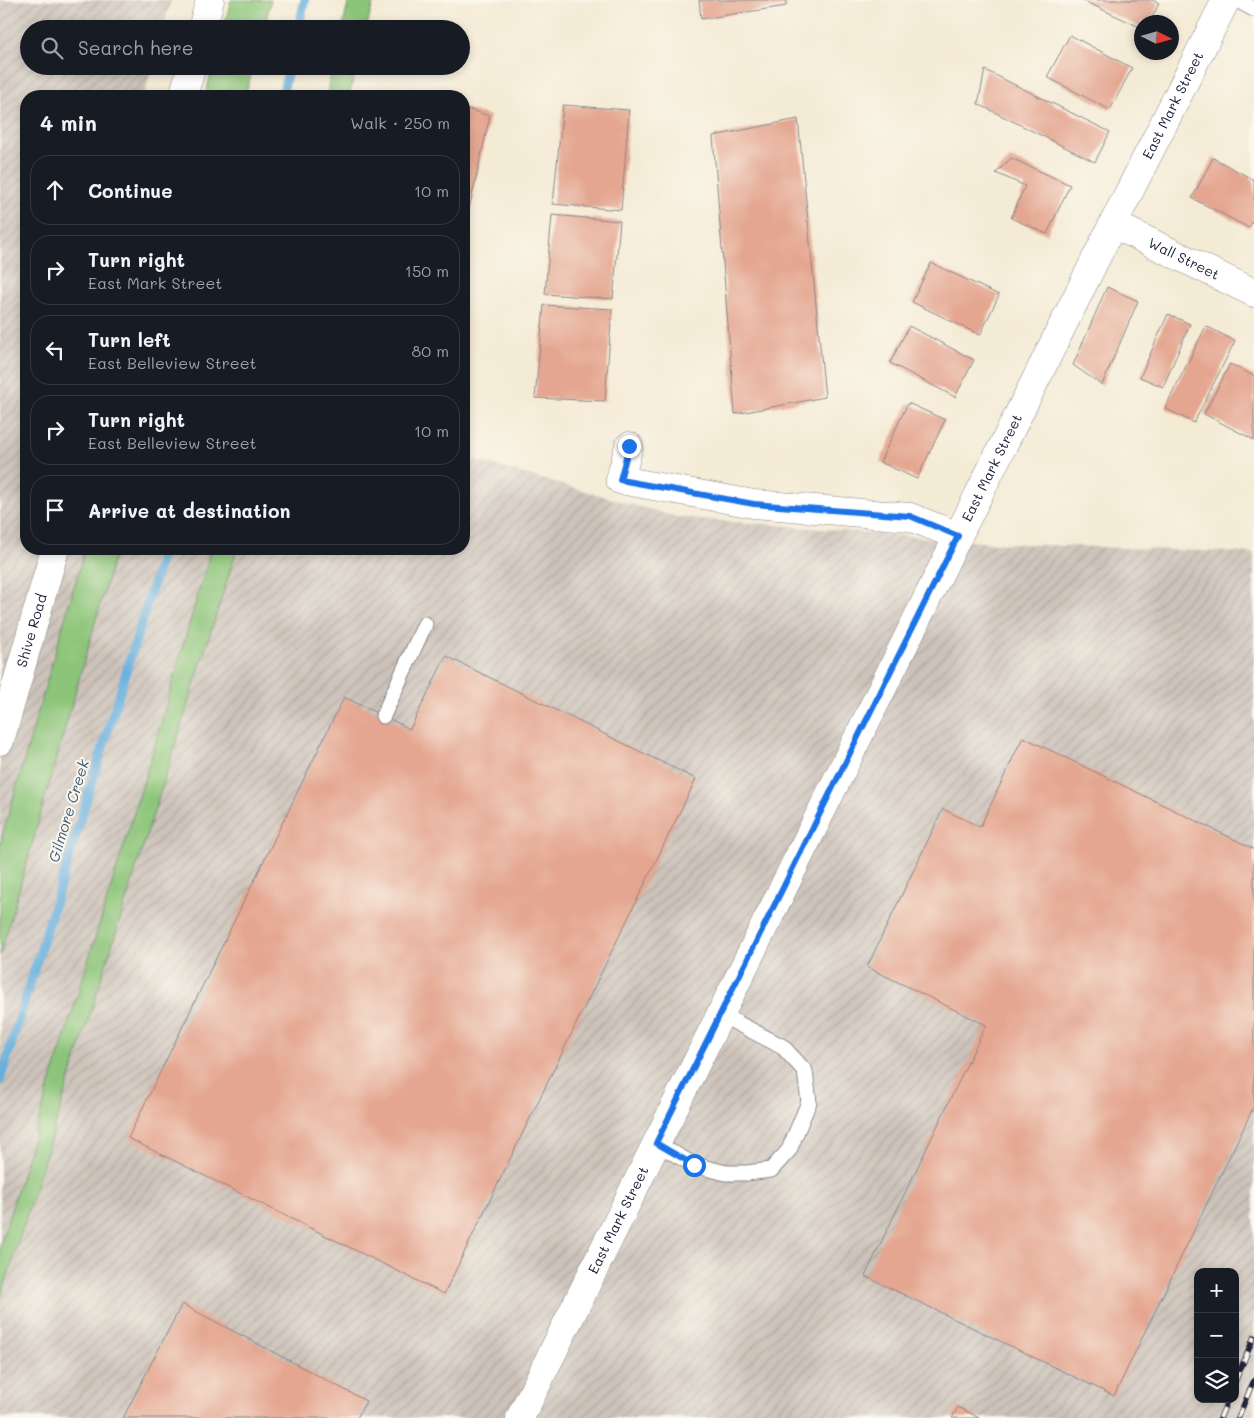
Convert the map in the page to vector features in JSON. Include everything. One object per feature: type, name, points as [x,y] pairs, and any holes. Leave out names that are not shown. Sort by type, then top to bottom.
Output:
[{"type":"street","points":[[204,20],[210,0]]},
{"type":"street","name":"East Mark Street","points":[[520,1418],[1226,0]]},
{"type":"street","points":[[185,90],[189,75]]},
{"type":"street","name":"Wall Street","points":[[1113,224],[1254,293]]},
{"type":"street","points":[[629,446],[620,480],[754,504],[910,516],[958,536]]},
{"type":"street","name":"Shive Road","points":[[0,741],[53,555]]},
{"type":"lane","points":[[1237,0],[1254,9]]},
{"type":"lane","points":[[383,716],[425,624]]},
{"type":"lane","points":[[656,1143],[694,1165],[726,1173],[747,1174],[770,1170],[789,1150],[809,1102],[805,1071],[783,1047],[720,1014]]},
{"type":"shaded area","points":[[0,0],[171,0],[165,20],[20,20],[20,75],[150,75],[146,90],[20,90],[20,555],[470,555],[470,459],[677,517],[993,543],[1254,553],[1254,1418],[0,1418]]},
{"type":"green space","points":[[231,0],[271,0],[266,20],[225,20]]},
{"type":"green space","points":[[349,0],[374,0],[368,20],[344,20]]},
{"type":"green space","points":[[211,75],[251,75],[247,90],[207,90]]},
{"type":"green space","points":[[331,75],[355,75],[351,90],[327,90]]},
{"type":"green space","points":[[83,555],[114,555],[0,956],[0,844]]},
{"type":"green space","points":[[209,555],[235,555],[0,1300],[0,1245],[150,761]]},
{"type":"building","points":[[699,0],[786,0],[786,6],[701,19]]},
{"type":"building","points":[[1082,0],[1152,0],[1159,3],[1153,15],[1134,15],[1134,24]]},
{"type":"building","points":[[1070,35],[1132,68],[1110,110],[1047,77]]},
{"type":"building","points":[[985,70],[1110,132],[1095,162],[978,104]]},
{"type":"building","points":[[563,105],[629,110],[621,210],[553,204]]},
{"type":"building","points":[[470,110],[490,116],[470,205]]},
{"type":"building","points":[[798,119],[825,397],[735,414],[713,136]]},
{"type":"building","points":[[1011,158],[1070,185],[1047,234],[1011,218],[1025,186],[996,173]]},
{"type":"building","points":[[1213,158],[1254,180],[1254,218],[1249,228],[1192,198]]},
{"type":"building","points":[[552,215],[620,221],[613,299],[545,294]]},
{"type":"building","points":[[931,263],[999,295],[980,335],[912,302]]},
{"type":"building","points":[[1107,287],[1138,301],[1102,385],[1073,365]]},
{"type":"building","points":[[544,305],[612,309],[605,401],[535,398]]},
{"type":"building","points":[[1168,314],[1190,324],[1163,387],[1140,377]]},
{"type":"building","points":[[909,326],[974,360],[955,397],[890,363]]},
{"type":"building","points":[[1206,326],[1235,341],[1194,423],[1165,408]]},
{"type":"building","points":[[1230,364],[1254,376],[1254,440],[1204,414]]},
{"type":"building","points":[[908,403],[945,420],[917,479],[880,462]]},
{"type":"building","points":[[446,656],[696,779],[444,1294],[128,1138],[344,697],[410,729]]},
{"type":"building","points":[[1023,737],[1254,849],[1254,1106],[1114,1396],[865,1276],[986,1025],[867,967],[943,809],[980,827]]},
{"type":"building","points":[[182,1304],[366,1401],[357,1418],[123,1418]]},
{"type":"building","points":[[958,1407],[979,1418],[952,1418]]},
{"type":"waterway","name":"Gilmore Creek","points":[[300,20],[305,0]]},
{"type":"waterway","name":"Gilmore Creek","points":[[283,90],[287,75]]},
{"type":"waterway","name":"Gilmore Creek","points":[[0,1081],[162,555]]},
{"type":"railway","points":[[1239,1373],[1254,1337]]},
{"type":"railway","points":[[1238,1418],[1254,1380]]},
{"type":"railway","points":[[1220,1418],[1226,1403]]},
{"type":"route","points":[[629,446],[620,480],[754,504],[910,516],[958,536],[656,1143],[694,1165]]}]
